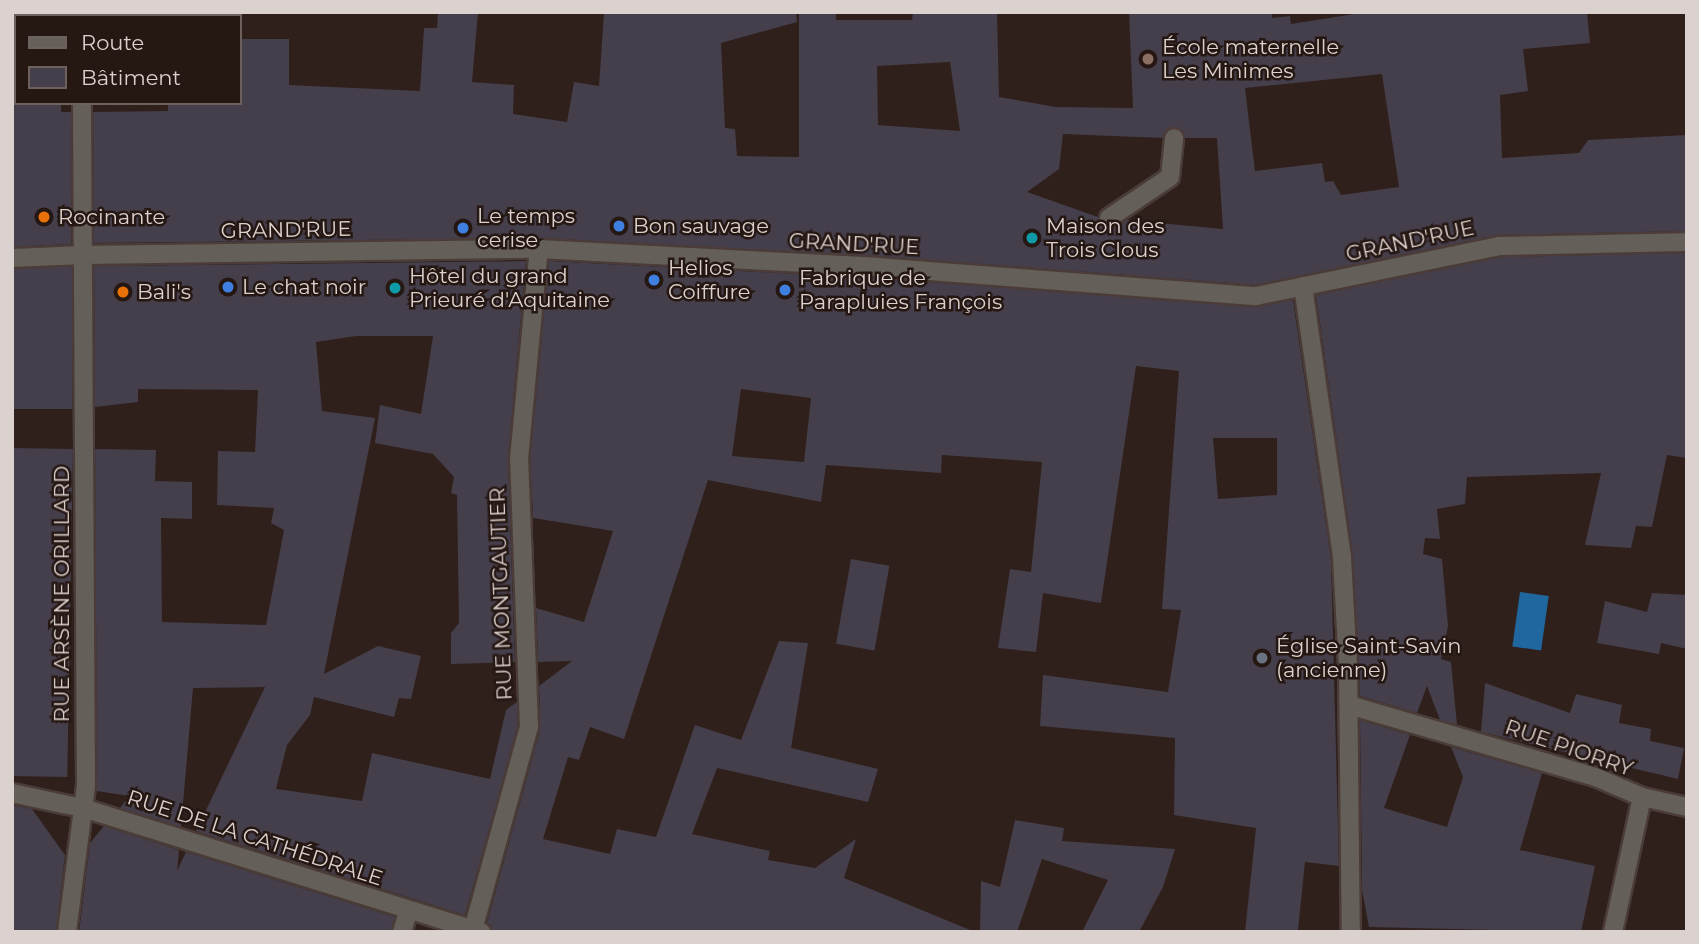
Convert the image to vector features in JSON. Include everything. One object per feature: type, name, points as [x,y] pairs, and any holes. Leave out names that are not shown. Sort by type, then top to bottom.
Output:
[{"type":"street","name":"RUE ARSÈNE ORILLARD","points":[[67,932],[83,807],[82,105]]},
{"type":"street","points":[[1109,218],[1170,177],[1174,138]]},
{"type":"street","name":"GRAND'RUE","points":[[12,258],[539,249],[877,267],[1256,296],[1499,246],[1687,242]]},
{"type":"street","name":"RUE MONTGAUTIER","points":[[477,931],[529,727],[519,459],[539,249]]},
{"type":"street","points":[[1303,286],[1342,558],[1349,705],[1352,932]]},
{"type":"street","name":"RUE PIORRY","points":[[1349,705],[1598,778],[1642,797],[1613,932]]},
{"type":"street","name":"RUE DE LA CATHÉDRALE","points":[[12,793],[83,807],[408,912],[477,931]]},
{"type":"street","points":[[1642,797],[1687,807]]},
{"type":"street","points":[[402,932],[408,912]]},
{"type":"water","points":[[1520,592],[1549,596],[1541,651],[1512,646]]},
{"type":"building","points":[[438,12],[478,12],[472,82],[514,85],[513,114],[567,122],[574,82],[599,86],[604,13],[796,12],[797,22],[721,43],[725,128],[735,129],[737,156],[799,157],[799,12],[836,12],[836,20],[912,20],[913,12],[997,12],[999,97],[1056,107],[1133,108],[1129,12],[1272,12],[1272,18],[1290,16],[1291,24],[1367,12],[1587,12],[1590,43],[1523,49],[1528,91],[1500,95],[1502,158],[1579,153],[1588,140],[1687,135],[1687,231],[1497,235],[1255,285],[878,256],[540,238],[94,243],[93,112],[168,111],[168,105],[242,105],[242,39],[289,39],[289,85],[420,91],[424,28],[437,28]],"holes":[[[950,62],[960,131],[878,125],[877,66]],[[1382,74],[1399,187],[1341,195],[1333,181],[1325,182],[1322,163],[1255,171],[1245,88]],[[1174,127],[1185,138],[1217,138],[1223,229],[1126,220],[1109,229],[1100,225],[1098,217],[1027,192],[1059,169],[1063,134],[1163,138]]]},
{"type":"building","points":[[12,103],[61,105],[61,112],[71,112],[71,244],[12,247]]},
{"type":"building","points":[[1687,253],[1687,458],[1667,455],[1652,527],[1636,526],[1631,548],[1585,545],[1601,473],[1467,477],[1465,504],[1437,509],[1440,539],[1425,538],[1423,554],[1442,559],[1448,626],[1441,659],[1451,662],[1457,725],[1440,720],[1427,686],[1417,713],[1360,696],[1353,556],[1316,295],[1500,257]]},
{"type":"building","points":[[526,261],[508,458],[515,662],[451,664],[451,633],[459,623],[457,495],[451,493],[454,477],[433,454],[375,443],[380,405],[421,414],[433,336],[356,336],[316,342],[322,411],[375,418],[324,674],[378,646],[421,656],[411,699],[399,698],[394,717],[314,697],[310,715],[287,745],[276,789],[362,801],[372,753],[490,779],[506,710],[517,702],[518,726],[465,915],[196,831],[265,687],[193,688],[181,827],[120,808],[129,796],[97,791],[95,449],[156,450],[155,481],[192,482],[192,519],[161,518],[162,622],[266,625],[284,530],[271,523],[274,508],[217,505],[218,451],[255,452],[258,390],[138,389],[138,402],[95,407],[94,266]]},
{"type":"building","points":[[549,261],[876,278],[1255,307],[1293,300],[1331,559],[1339,866],[1305,862],[1298,930],[1245,932],[1256,828],[1174,815],[1175,738],[1040,726],[1043,675],[1168,692],[1181,610],[1162,609],[1179,371],[1136,366],[1101,603],[1043,593],[1036,652],[998,648],[1010,569],[1031,572],[1042,462],[942,455],[941,473],[826,465],[821,502],[708,480],[624,739],[590,727],[579,760],[568,757],[543,839],[610,854],[617,829],[656,837],[695,725],[741,740],[779,641],[808,643],[791,748],[878,769],[868,802],[717,768],[692,834],[770,851],[768,860],[815,868],[856,839],[844,878],[975,932],[492,932],[487,923],[540,730],[539,686],[572,661],[538,662],[536,608],[584,622],[613,531],[533,518],[530,459]],"holes":[[[741,389],[811,398],[804,462],[732,456]],[[1213,438],[1277,438],[1277,495],[1218,499]]]},
{"type":"building","points":[[12,267],[72,267],[72,409],[12,409]]},
{"type":"building","points":[[12,448],[73,449],[67,777],[12,776]]},
{"type":"building","points":[[851,559],[889,566],[874,650],[836,644]]},
{"type":"building","points":[[1652,593],[1687,595],[1687,649],[1661,643],[1659,654],[1597,643],[1605,601],[1647,612]]},
{"type":"building","points":[[1485,683],[1570,713],[1576,694],[1622,705],[1619,723],[1651,729],[1650,741],[1684,748],[1678,779],[1481,732]]},
{"type":"building","points":[[1360,720],[1410,735],[1384,808],[1447,827],[1463,777],[1451,747],[1542,773],[1520,850],[1595,866],[1581,932],[1369,927],[1362,890]]},
{"type":"building","points":[[12,805],[32,809],[65,855],[56,932],[12,932]]},
{"type":"building","points":[[1015,820],[1064,828],[1062,841],[1175,849],[1163,887],[1139,932],[1082,932],[1108,880],[1042,859],[1017,932],[980,932],[981,881],[1000,887]]},
{"type":"building","points":[[104,826],[179,850],[177,871],[186,852],[395,917],[391,932],[79,932],[90,843]]},
{"type":"place","name":"École maternelle Les Minimes","points":[[1148,59]]},
{"type":"place","name":"Rocinante","points":[[44,217]]},
{"type":"place","name":"Bon sauvage","points":[[619,226]]},
{"type":"place","name":"Le temps cerise","points":[[463,228]]},
{"type":"place","name":"Maison des Trois Clous","points":[[1032,238]]},
{"type":"place","name":"Helios Coiffure","points":[[654,280]]},
{"type":"place","name":"Le chat noir","points":[[228,287]]},
{"type":"place","name":"Hôtel du grand Prieuré d'Aquitaine","points":[[395,288]]},
{"type":"place","name":"Fabrique de Parapluies François","points":[[785,290]]},
{"type":"place","name":"Bali's","points":[[123,292]]},
{"type":"place","name":"Église Saint-Savin (ancienne)","points":[[1262,658]]}]
